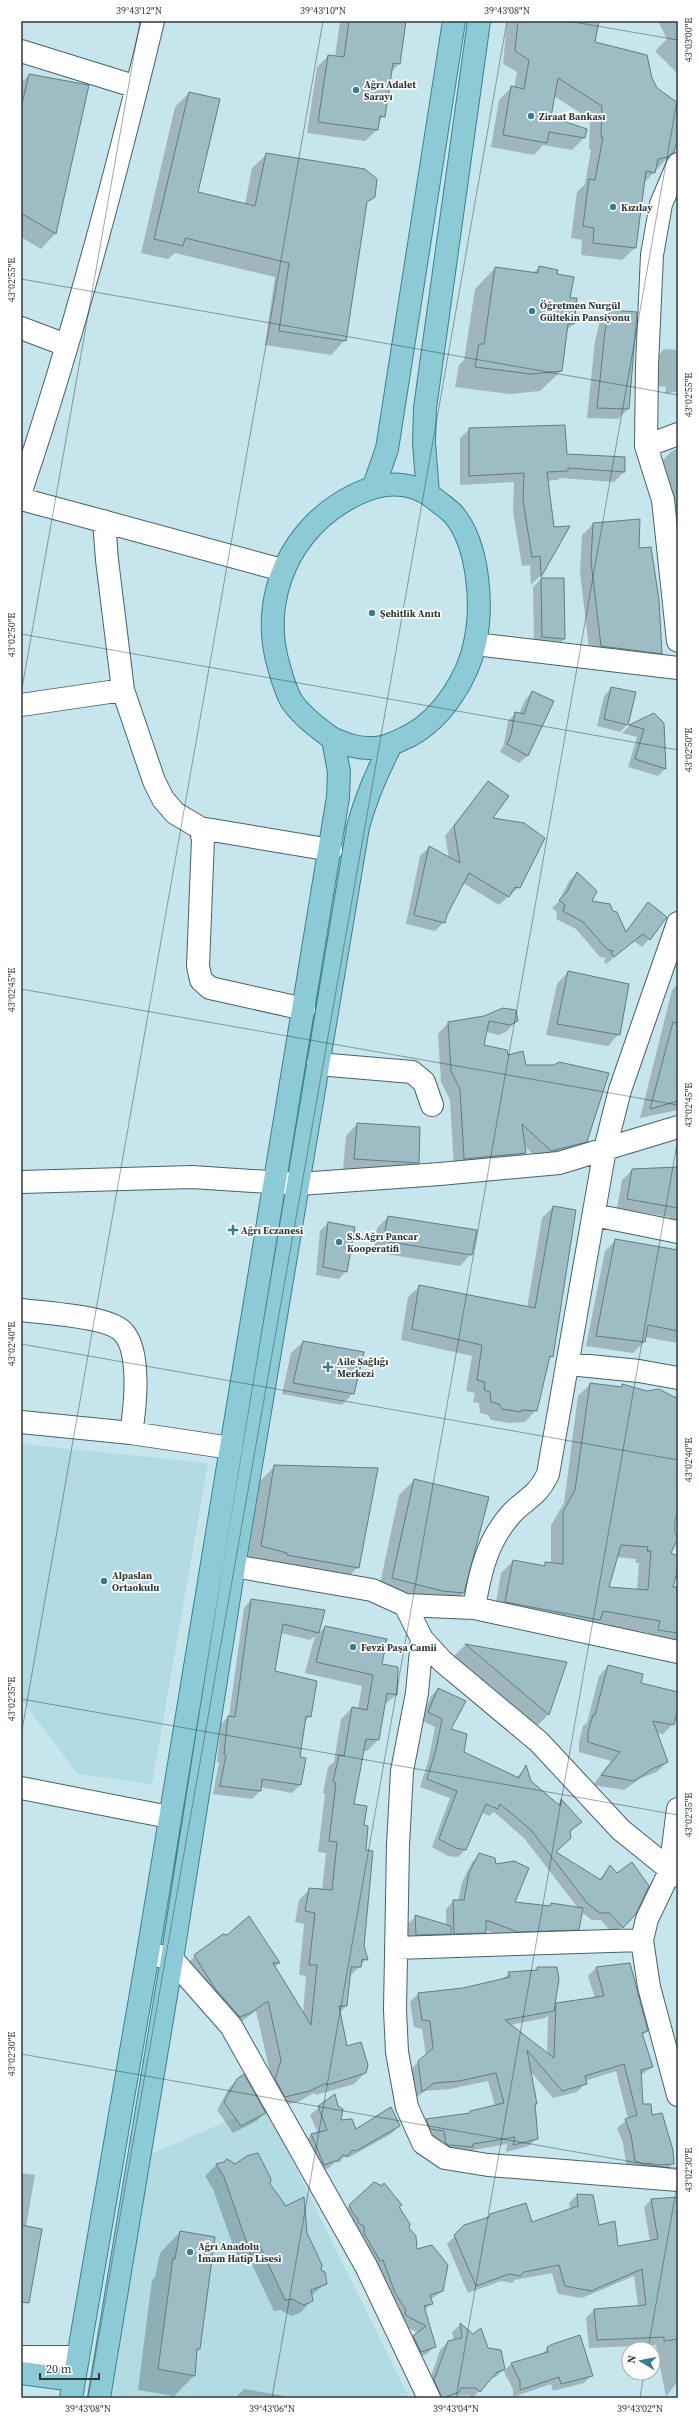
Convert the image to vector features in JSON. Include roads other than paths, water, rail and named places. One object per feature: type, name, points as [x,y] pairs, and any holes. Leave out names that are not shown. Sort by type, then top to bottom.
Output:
[{"type":"main road","points":[[374,486],[387,449],[454,21]]},
{"type":"main road","points":[[428,494],[424,443],[425,408],[479,21]]},
{"type":"main road","points":[[394,484],[410,487],[428,494],[454,514],[470,546],[476,574],[478,611],[475,644],[462,678],[445,705],[422,728],[392,745],[373,748],[354,747],[333,739],[307,720],[291,700],[274,650],[272,625],[274,599],[282,570],[298,543],[320,518],[336,505],[374,486],[394,484]]},
{"type":"main road","points":[[21,2373],[73,2389],[148,1953],[169,1817],[331,850],[340,784],[333,739]]},
{"type":"main road","points":[[99,2398],[172,1959],[234,1566],[358,827],[369,790],[392,745]]},
{"type":"street","points":[[21,491],[44,421],[66,345],[137,87],[153,21]]},
{"type":"street","points":[[21,51],[137,87]]},
{"type":"street","points":[[675,176],[661,204],[652,255],[647,365],[646,446],[663,500],[678,641]]},
{"type":"street","points":[[21,328],[66,345]]},
{"type":"street","points":[[646,446],[678,434]]},
{"type":"street","points":[[21,499],[282,570]]},
{"type":"street","points":[[104,521],[107,560],[123,690],[154,781],[162,799],[175,813],[200,828],[331,850]]},
{"type":"street","points":[[475,644],[678,668]]},
{"type":"street","points":[[21,705],[123,690]]},
{"type":"street","points":[[200,828],[204,856],[198,966],[201,980],[210,988],[304,1009]]},
{"type":"street","points":[[474,1608],[480,1570],[489,1546],[500,1527],[514,1511],[537,1491],[548,1474],[569,1364],[605,1149],[620,1090],[678,923]]},
{"type":"street","points":[[318,1064],[412,1072],[424,1082],[432,1105]]},
{"type":"street","points":[[21,1182],[192,1177],[299,1184],[440,1174],[559,1163],[678,1127]]},
{"type":"street","points":[[594,1215],[678,1232]]},
{"type":"street","points":[[21,1310],[106,1322],[123,1331],[133,1351],[136,1401],[132,1433]]},
{"type":"street","points":[[569,1364],[639,1370],[678,1378]]},
{"type":"street","points":[[21,1422],[132,1433],[231,1448]]},
{"type":"street","points":[[234,1566],[372,1590],[405,1605],[474,1608],[678,1652]]},
{"type":"street","points":[[405,1605],[422,1640],[442,1661],[539,1742],[621,1830],[674,1874]]},
{"type":"street","points":[[422,1640],[417,1693],[402,1771],[395,2010],[397,2052],[407,2107],[423,2143],[445,2158],[488,2165],[678,2180]]},
{"type":"street","points":[[21,1788],[169,1817]]},
{"type":"street","points":[[678,1809],[674,1874],[647,1919],[642,1940],[649,1987],[678,2095]]},
{"type":"street","points":[[396,1948],[642,1940]]},
{"type":"street","points":[[148,1953],[172,1959],[231,2026],[366,2266],[429,2398]]},
{"type":"street","points":[[21,2357],[78,2357]]},
{"type":"place","name":"Ağrı Adalet Sarayı","points":[[356,90]]},
{"type":"place","name":"Ziraat Bankası","points":[[531,116]]},
{"type":"place","name":"Kızılay","points":[[613,207]]},
{"type":"place","name":"Öğretmen Nurgül Gültekin Pansiyonu","points":[[532,311]]},
{"type":"place","name":"Şehitlik Anıtı","points":[[372,613]]},
{"type":"place","name":"Ağrı Eczanesi","points":[[233,1230]]},
{"type":"place","name":"S.S.Ağrı Pancar Kooperatifi","points":[[339,1242]]},
{"type":"place","name":"Aile Sağlığı Merkezi","points":[[328,1367]]},
{"type":"place","name":"Alpaslan Ortaokulu","points":[[104,1581]]},
{"type":"place","name":"Fevzi Paşa Camii","points":[[353,1647]]},
{"type":"place","name":"Ağrı Anadolu İmam Hatip Lisesi","points":[[190,2252]]}]
